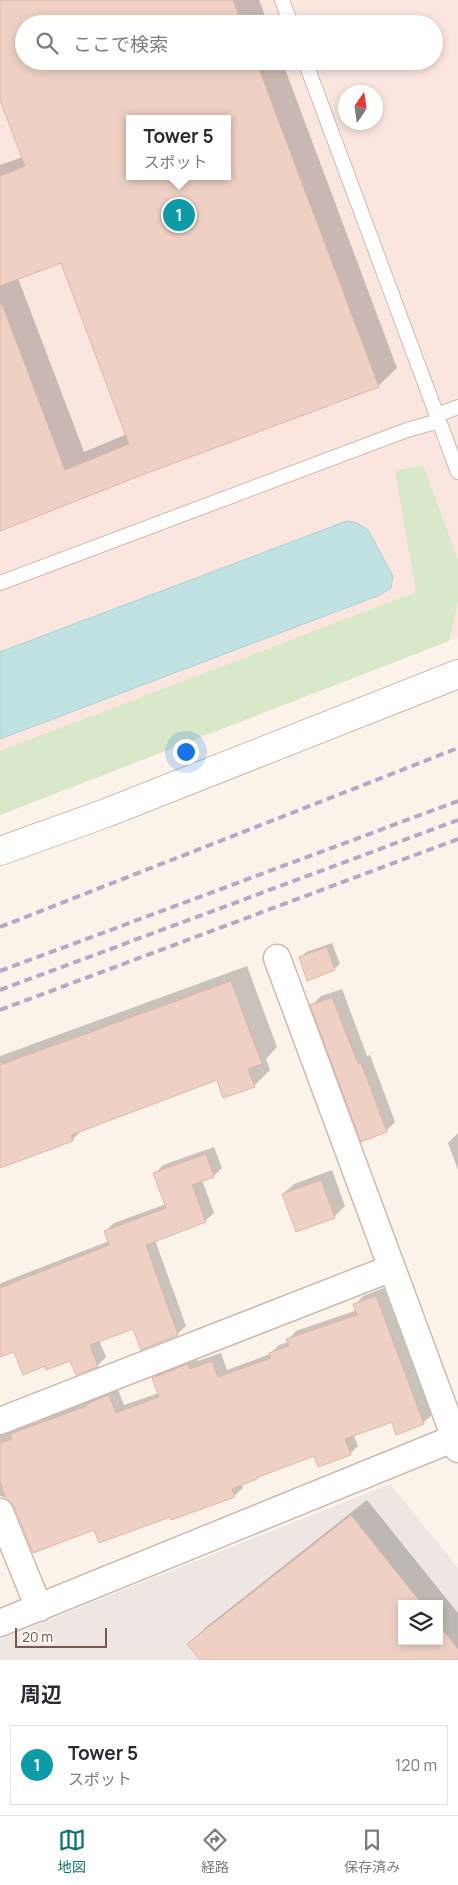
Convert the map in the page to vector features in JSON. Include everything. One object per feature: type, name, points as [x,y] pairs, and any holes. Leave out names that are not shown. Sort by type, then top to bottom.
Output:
[{"type":"street","points":[[0,851],[106,813],[458,674]]},
{"type":"street","points":[[0,1623],[457,1444],[277,958]]},
{"type":"street","points":[[0,1421],[392,1268]]},
{"type":"street","points":[[0,1512],[39,1608]]},
{"type":"lane","points":[[282,0],[288,15]]},
{"type":"lane","points":[[308,70],[458,472]]},
{"type":"lane","points":[[0,583],[398,434],[438,418],[458,407]]},
{"type":"shaded area","points":[[0,0],[458,0],[458,637],[0,815]]},
{"type":"shaded area","points":[[390,1484],[458,1568],[458,1660],[0,1660],[0,1639]]},
{"type":"green space","points":[[423,465],[458,560],[458,600],[449,641],[0,815],[0,751],[416,592],[395,471]]},
{"type":"water","points":[[347,521],[357,523],[368,530],[393,576],[391,588],[380,595],[0,739],[0,652]]},
{"type":"building","points":[[0,0],[233,0],[239,15],[15,15],[15,70],[259,70],[379,387],[142,475],[0,531],[0,304],[2,304],[65,470],[129,444],[61,263],[0,286],[0,176],[25,166],[0,100]]},
{"type":"building","points":[[327,947],[335,970],[307,981],[299,957]]},
{"type":"building","points":[[231,981],[262,1064],[248,1069],[255,1087],[223,1098],[217,1080],[71,1135],[73,1141],[0,1168],[0,1065]]},
{"type":"building","points":[[332,997],[358,1064],[361,1063],[387,1132],[361,1142],[310,1005]]},
{"type":"building","points":[[206,1154],[214,1177],[192,1185],[206,1222],[146,1245],[178,1335],[141,1350],[133,1329],[90,1345],[98,1367],[76,1375],[70,1361],[46,1370],[45,1366],[23,1375],[14,1352],[0,1357],[0,1288],[109,1245],[104,1231],[166,1208],[153,1173]]},
{"type":"building","points":[[321,1180],[335,1218],[296,1232],[282,1194]]},
{"type":"building","points":[[376,1296],[424,1424],[396,1435],[392,1422],[345,1439],[351,1455],[318,1467],[314,1456],[232,1489],[235,1497],[171,1520],[170,1517],[99,1543],[94,1530],[33,1553],[14,1506],[6,1499],[0,1481],[0,1443],[12,1439],[10,1434],[87,1406],[86,1404],[109,1395],[116,1413],[159,1397],[152,1378],[188,1364],[190,1369],[212,1361],[218,1377],[271,1358],[269,1353],[289,1346],[286,1339],[357,1315],[353,1304]]},
{"type":"building","points":[[351,1515],[419,1600],[398,1600],[398,1645],[443,1645],[443,1630],[458,1649],[458,1660],[200,1660],[187,1644]]},
{"type":"railway","points":[[0,927],[458,748]]},
{"type":"railway","points":[[0,971],[458,801]]},
{"type":"railway","points":[[0,990],[458,820]]},
{"type":"railway","points":[[0,1010],[458,839]]},
{"type":"place","name":"Tower 5","points":[[179,215]]}]
